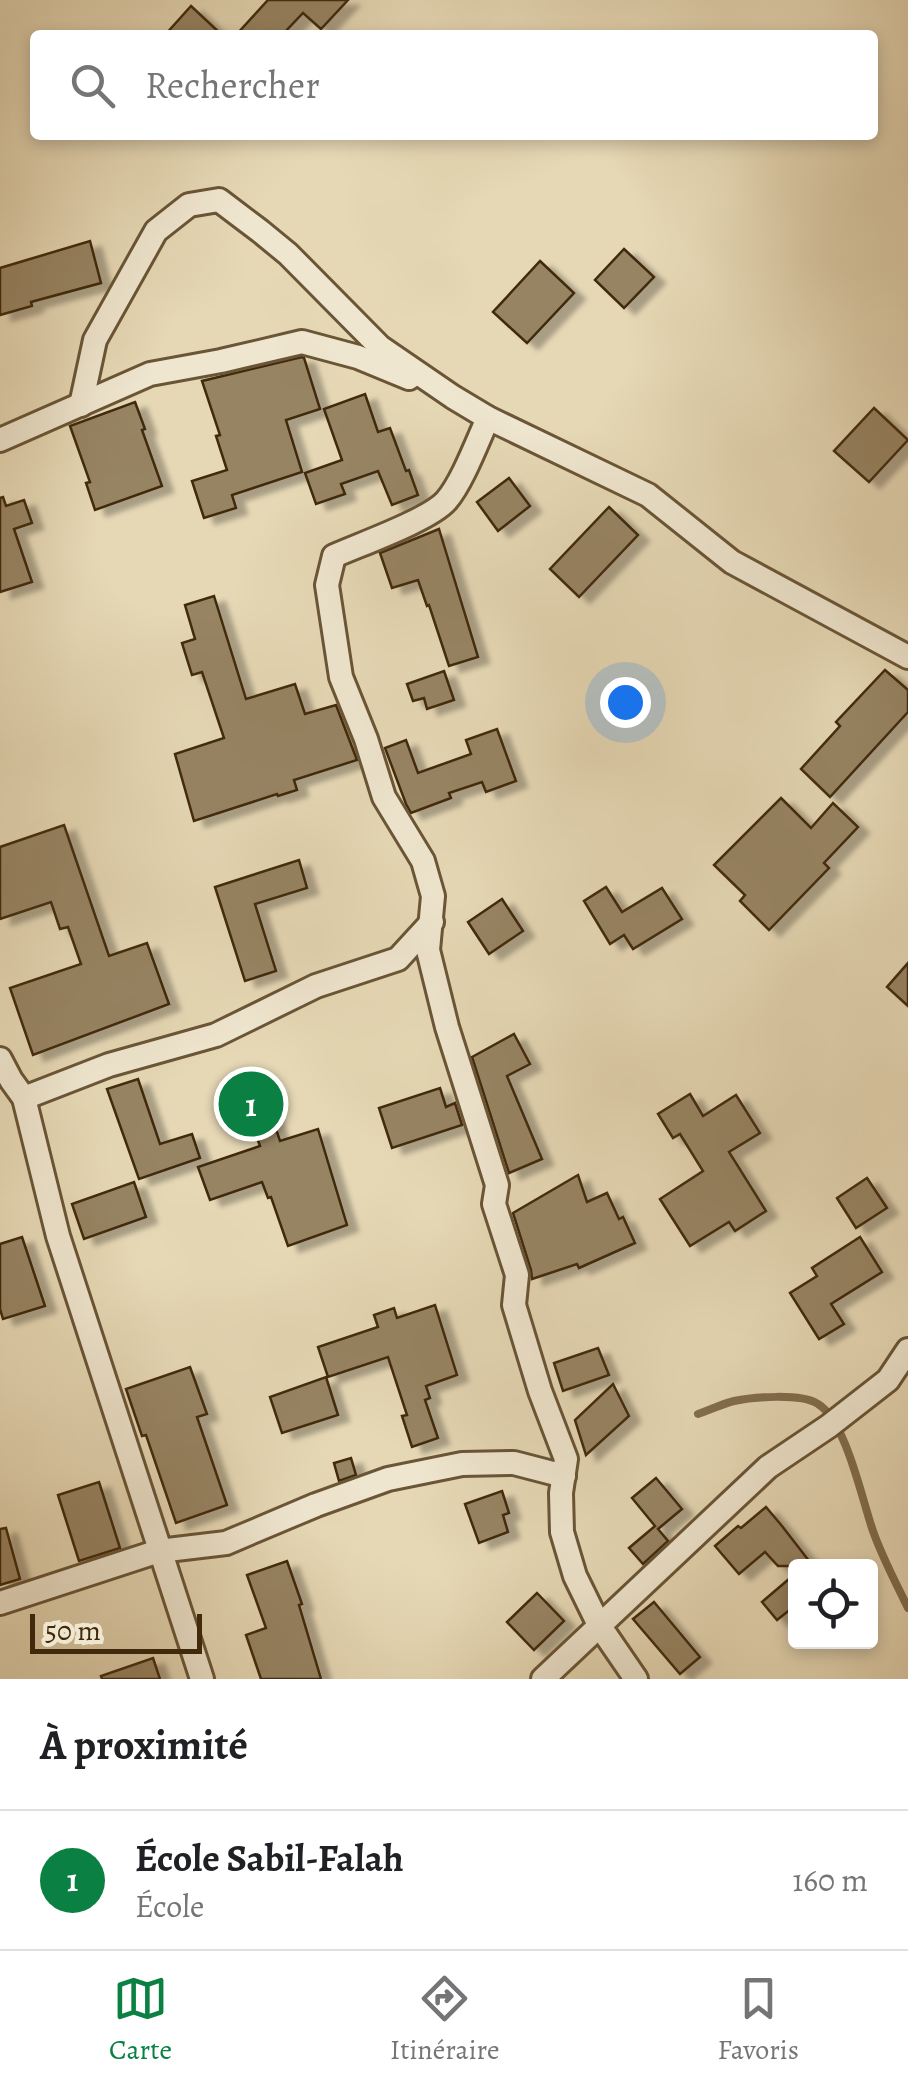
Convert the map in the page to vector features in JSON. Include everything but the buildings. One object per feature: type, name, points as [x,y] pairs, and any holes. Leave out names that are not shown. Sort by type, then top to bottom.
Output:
[{"type":"street","points":[[81,406],[95,340],[156,231],[189,205],[219,200],[288,254],[380,346],[453,397],[488,418],[648,495],[732,562],[908,657]]},
{"type":"street","points":[[0,440],[150,374],[302,342],[358,357],[453,397]]},
{"type":"street","points":[[488,418],[446,501],[424,517],[334,556],[327,585],[341,677],[384,797],[423,860],[434,896],[428,950],[447,1027],[497,1185],[494,1204],[517,1275],[514,1305],[540,1391],[566,1458],[562,1532],[576,1576],[599,1625],[636,1679]]},
{"type":"street","points":[[12,1087],[109,1066],[216,1035],[316,986],[398,959],[432,922]]},
{"type":"street","points":[[0,1058],[202,1679]]},
{"type":"street","points":[[544,1679],[768,1467],[888,1380],[908,1350]]},
{"type":"street","points":[[0,1603],[159,1551],[226,1543],[388,1479],[462,1464],[514,1463],[564,1476]]},
{"type":"waterway","points":[[698,1414],[734,1401],[777,1397],[810,1401],[828,1413],[845,1443],[877,1541],[908,1608]]},
{"type":"place","name":"École Sabil-Falah","points":[[251,1104]]}]
